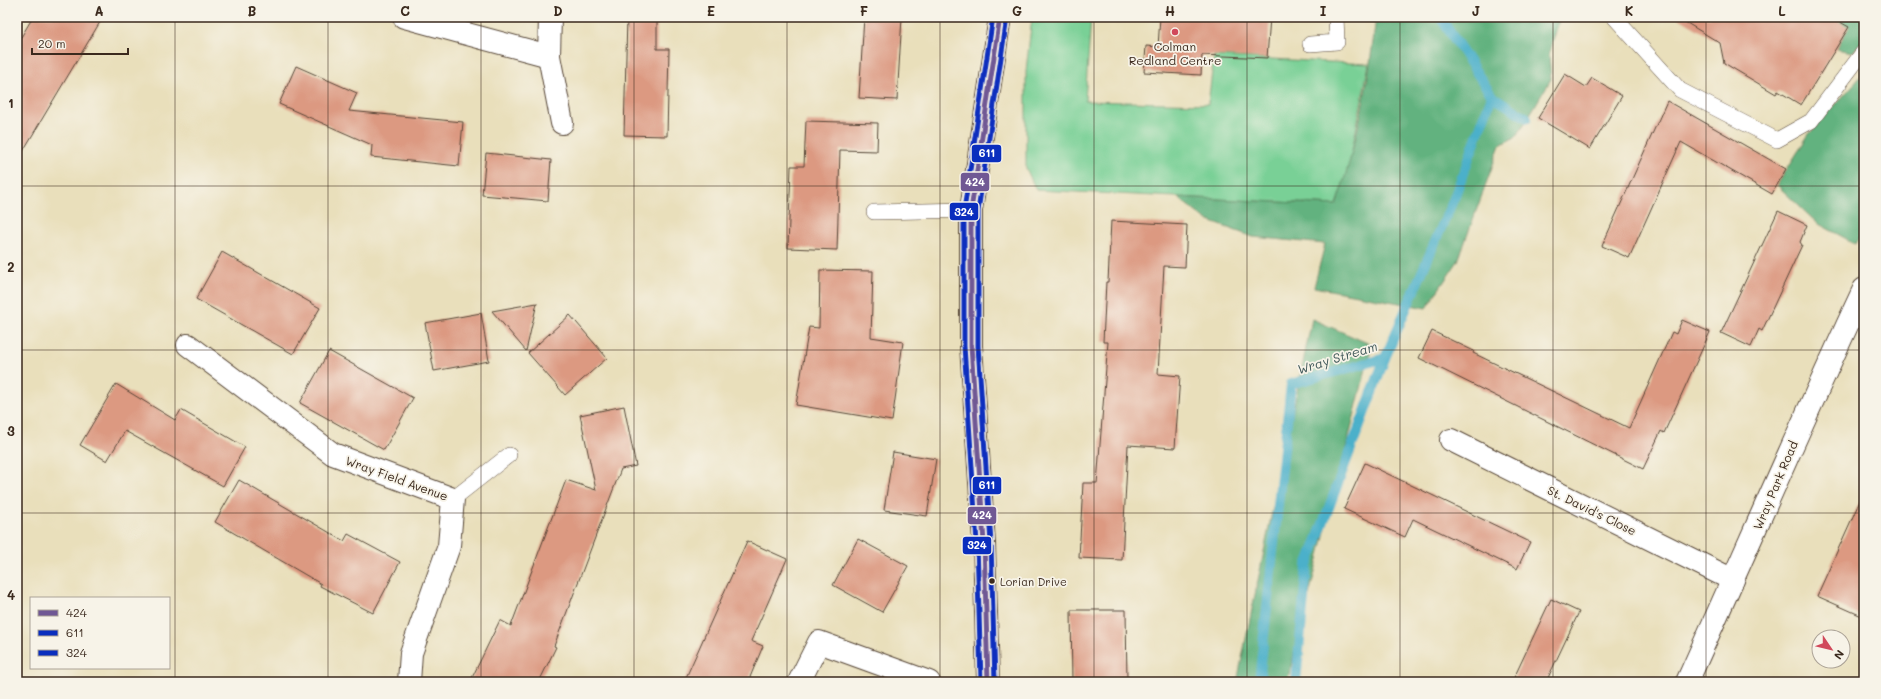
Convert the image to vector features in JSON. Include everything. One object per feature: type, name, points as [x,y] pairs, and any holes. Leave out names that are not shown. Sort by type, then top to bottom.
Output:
[{"type":"street","points":[[404,17],[549,56]]},
{"type":"street","points":[[550,17],[549,56],[562,123]]},
{"type":"street","points":[[988,682],[984,543],[971,346],[971,210],[1000,17]]},
{"type":"street","name":"Wray Park Road","points":[[1687,682],[1794,440],[1864,289]]},
{"type":"street","name":"Wray Field Avenue","points":[[188,345],[333,454],[453,499],[449,546],[411,653],[409,682]]},
{"type":"street","name":"St. David's Close","points":[[1451,440],[1733,580]]},
{"type":"street","points":[[799,682],[819,642],[929,682]]},
{"type":"lane","points":[[1310,44],[1337,42],[1336,17]]},
{"type":"lane","points":[[1614,17],[1680,90],[1777,140],[1811,121],[1864,51]]},
{"type":"lane","points":[[874,212],[971,210]]},
{"type":"lane","points":[[453,499],[509,455]]},
{"type":"green space","points":[[1032,17],[1091,17],[1085,101],[1208,104],[1214,56],[1369,64],[1349,166],[1336,205],[1036,190],[1026,168],[1026,71]]},
{"type":"green space","points":[[1376,17],[1560,17],[1549,55],[1551,79],[1517,136],[1500,145],[1458,261],[1426,308],[1314,287],[1325,244],[1253,237],[1206,220],[1177,197],[1336,205],[1356,136],[1370,65]]},
{"type":"green space","points":[[1831,17],[1864,17],[1864,38],[1853,52],[1836,49],[1848,28]]},
{"type":"green space","points":[[1864,73],[1864,230],[1856,244],[1817,223],[1777,185],[1809,134]]},
{"type":"green space","points":[[1312,319],[1372,345],[1287,682],[1237,682]]},
{"type":"building","points":[[33,17],[103,17],[17,161],[17,44]]},
{"type":"building","points":[[627,17],[657,17],[657,49],[669,49],[667,136],[624,135]]},
{"type":"building","points":[[864,17],[902,17],[897,100],[859,98]]},
{"type":"building","points":[[1160,17],[1270,17],[1267,58],[1202,55],[1201,75],[1144,72],[1146,46],[1158,47]]},
{"type":"building","points":[[1677,17],[1831,17],[1849,27],[1801,105],[1778,91],[1776,94],[1724,63],[1720,43]]},
{"type":"building","points":[[296,66],[357,93],[349,111],[463,122],[459,166],[371,157],[372,145],[279,104]]},
{"type":"building","points":[[1565,74],[1586,87],[1592,78],[1622,96],[1590,149],[1538,118]]},
{"type":"building","points":[[1667,101],[1786,169],[1772,194],[1681,142],[1629,258],[1602,246]]},
{"type":"building","points":[[806,121],[878,123],[877,151],[840,150],[837,250],[788,248],[791,166],[804,166]]},
{"type":"building","points":[[486,153],[551,160],[548,201],[482,195]]},
{"type":"building","points":[[1778,211],[1807,225],[1800,242],[1802,245],[1762,331],[1759,329],[1751,347],[1721,333]]},
{"type":"building","points":[[1111,221],[1187,225],[1185,267],[1164,266],[1158,374],[1180,376],[1175,448],[1128,445],[1122,560],[1079,558],[1083,483],[1097,483],[1108,342],[1103,342]]},
{"type":"building","points":[[222,252],[320,308],[293,354],[196,299]]},
{"type":"building","points":[[820,270],[873,271],[871,337],[903,342],[892,421],[796,405],[809,327],[819,328]]},
{"type":"building","points":[[537,303],[526,351],[492,311]]},
{"type":"building","points":[[481,313],[489,361],[434,371],[425,323]]},
{"type":"building","points":[[570,315],[607,358],[565,395],[528,353]]},
{"type":"building","points":[[1682,320],[1710,332],[1664,433],[1661,431],[1643,469],[1419,358],[1432,331],[1474,351],[1473,353],[1629,428],[1672,332],[1676,334]]},
{"type":"building","points":[[329,351],[413,398],[384,450],[300,403]]},
{"type":"building","points":[[116,384],[175,420],[181,410],[245,447],[223,486],[125,431],[107,461],[80,445]]},
{"type":"building","points":[[624,406],[636,466],[621,469],[554,646],[556,647],[539,682],[470,682],[500,620],[511,626],[566,480],[596,490],[580,415]]},
{"type":"building","points":[[893,452],[936,459],[927,516],[884,510]]},
{"type":"building","points":[[1365,463],[1530,542],[1517,569],[1413,519],[1405,537],[1344,509]]},
{"type":"building","points":[[239,480],[344,541],[348,534],[400,562],[373,613],[320,586],[321,584],[215,522]]},
{"type":"building","points":[[1864,492],[1864,617],[1817,596]]},
{"type":"building","points":[[858,539],[908,566],[882,612],[833,585]]},
{"type":"building","points":[[747,541],[787,559],[751,641],[763,646],[748,682],[684,682]]},
{"type":"building","points":[[1551,599],[1579,612],[1546,682],[1512,682]]},
{"type":"building","points":[[1071,610],[1126,610],[1127,682],[1072,682]]},
{"type":"waterway","name":"Wray Stream","points":[[1440,17],[1492,96],[1527,118]]},
{"type":"waterway","points":[[1296,682],[1307,566],[1385,358],[1454,198],[1492,96]]},
{"type":"waterway","name":"Wray Stream","points":[[1259,682],[1291,384],[1385,358]]},
{"type":"transit line","name":"324","points":[[981,682],[977,543],[964,346],[964,210],[993,17]]},
{"type":"transit line","name":"424","points":[[988,682],[984,543],[971,346],[971,210],[1000,17]]},
{"type":"transit line","name":"611","points":[[995,682],[991,543],[978,346],[978,211],[1007,18]]},
{"type":"place","name":"Colman Redland Centre","points":[[1175,32]]},
{"type":"place","name":"Lorian Drive","points":[[992,581]]}]
